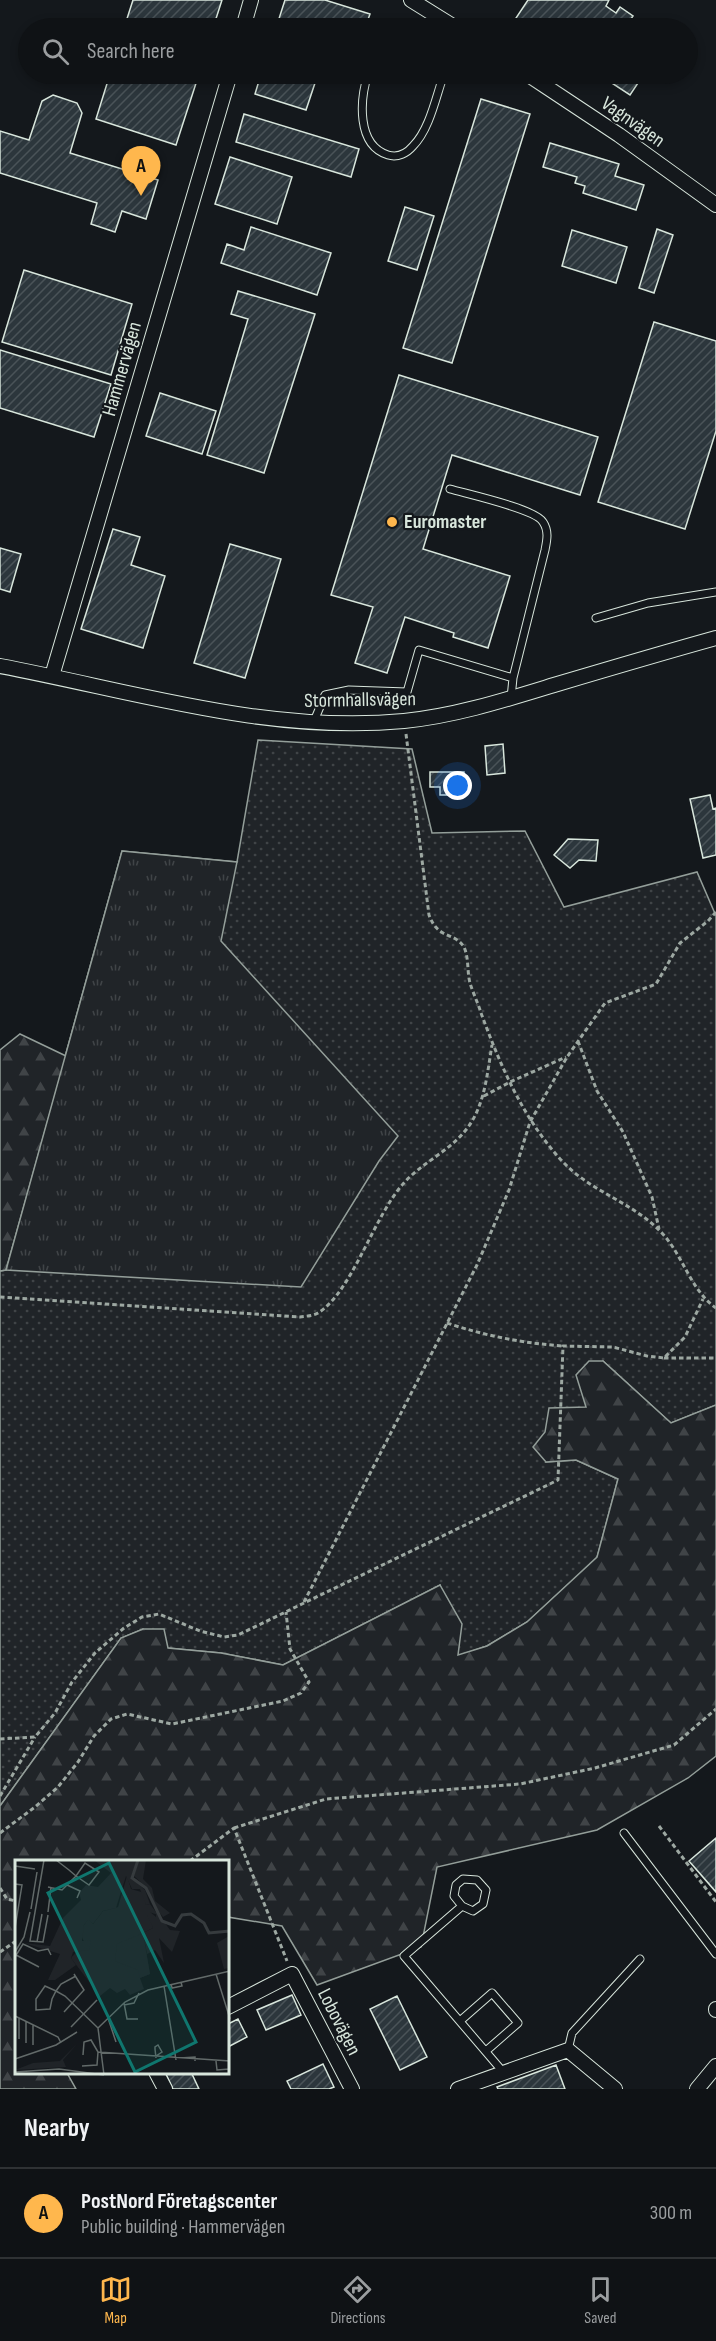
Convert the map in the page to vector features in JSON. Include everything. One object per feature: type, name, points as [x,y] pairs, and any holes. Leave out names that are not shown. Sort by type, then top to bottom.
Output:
[{"type":"street","points":[[246,18],[251,0]]},
{"type":"street","points":[[411,0],[440,18]]},
{"type":"street","name":"Hammervägen","points":[[52,676],[227,84]]},
{"type":"street","name":"Vagnvägen","points":[[542,84],[619,135],[716,205]]},
{"type":"street","name":"Stormhallsvägen","points":[[0,666],[224,712],[313,723],[404,721],[471,709],[716,638]]},
{"type":"street","points":[[230,2006],[292,1974]]},
{"type":"street","name":"Lobovägen","points":[[292,1974],[352,2089]]},
{"type":"street","points":[[458,2089],[568,2050],[615,2089]]},
{"type":"street","points":[[697,2089],[716,2066]]},
{"type":"street","points":[[157,2074],[165,2089]]},
{"type":"lane","points":[[366,84],[363,100],[367,137],[378,151],[394,156],[408,152],[416,144],[425,127],[440,84]]},
{"type":"lane","points":[[450,489],[530,512],[542,520],[548,532],[546,550],[513,678],[511,698]]},
{"type":"lane","points":[[597,618],[648,603],[716,592]]},
{"type":"lane","points":[[313,723],[325,695],[350,690],[406,692],[419,651],[513,678]]},
{"type":"lane","points":[[624,1833],[716,1954]]},
{"type":"lane","points":[[463,1879],[477,1880],[486,1890],[483,1904],[473,1911],[462,1906],[454,1896],[456,1885],[463,1879]]},
{"type":"lane","points":[[462,1906],[404,1956],[504,2073]]},
{"type":"lane","points":[[568,2050],[572,2034],[640,1959]]},
{"type":"lane","points":[[460,2021],[492,1994],[518,2023],[486,2051]]},
{"type":"path","points":[[404,721],[429,915],[437,930],[456,939],[465,950],[469,982],[492,1043],[530,1122],[578,1177],[660,1230],[675,1250],[703,1299],[716,1308]]},
{"type":"path","points":[[303,1604],[477,1265],[509,1190],[530,1122],[567,1057],[605,1004],[656,984],[681,943],[716,912]]},
{"type":"path","points":[[578,1041],[597,1091],[622,1132],[652,1197],[660,1230]]},
{"type":"path","points":[[0,1298],[300,1317],[316,1315],[328,1305],[345,1283],[378,1219],[403,1184],[465,1131],[484,1096],[492,1043]]},
{"type":"path","points":[[484,1096],[567,1057]]},
{"type":"path","points":[[664,1358],[685,1337],[703,1299]]},
{"type":"path","points":[[447,1323],[473,1332],[523,1343],[614,1347],[664,1358],[716,1358]]},
{"type":"path","points":[[0,1796],[35,1737],[55,1713],[72,1682],[95,1653],[124,1628],[142,1617],[159,1614],[201,1631],[224,1637],[238,1635],[558,1480],[563,1346]]},
{"type":"path","points":[[0,1833],[57,1787],[78,1762],[94,1736],[111,1719],[127,1714],[172,1724],[283,1701],[301,1693],[309,1683],[290,1649],[286,1612]]},
{"type":"path","points":[[191,1860],[234,1828],[326,1799],[520,1784],[595,1768],[674,1745],[716,1708]]},
{"type":"path","points":[[0,1739],[35,1737]]},
{"type":"path","points":[[659,1826],[716,1902]]},
{"type":"path","points":[[234,1828],[292,1974]]},
{"type":"path","points":[[0,1888],[7,1899],[15,1901]]},
{"type":"path","points":[[0,1952],[15,1942]]},
{"type":"green space","points":[[258,740],[412,749],[432,833],[525,831],[564,907],[697,872],[716,916],[716,1405],[671,1423],[603,1361],[586,1407],[546,1462],[576,1460],[618,1479],[597,1558],[527,1622],[487,1646],[458,1656],[440,1585],[283,1665],[221,1653],[168,1648],[143,1629],[121,1638],[0,1806],[0,1271],[6,1270],[122,851],[237,862]]},
{"type":"green space","points":[[122,851],[237,862],[221,941],[398,1136],[379,1161],[301,1287],[6,1270]]},
{"type":"green space","points":[[20,1034],[66,1056],[6,1270],[0,1271],[0,1050]]},
{"type":"green space","points":[[589,1361],[603,1361],[671,1423],[716,1405],[716,1756],[688,1778],[597,1830],[437,1867],[421,1947],[317,1985],[282,1926],[230,1917],[230,1860],[15,1860],[15,2074],[68,2074],[76,2089],[0,2089],[0,1806],[121,1638],[143,1629],[164,1629],[168,1648],[221,1653],[283,1665],[440,1585],[462,1624],[458,1655],[487,1646],[527,1622],[597,1557],[618,1479],[576,1460],[546,1462],[533,1447],[545,1432],[549,1408],[586,1407],[576,1375]]},
{"type":"building","points":[[133,0],[222,0],[216,18],[127,18]]},
{"type":"building","points":[[285,0],[325,0],[370,14],[369,18],[279,18]]},
{"type":"building","points":[[528,0],[609,0],[606,6],[616,13],[620,7],[633,16],[632,18],[516,18]]},
{"type":"building","points":[[107,84],[196,84],[176,145],[96,119]]},
{"type":"building","points":[[258,84],[315,84],[306,110],[255,94]]},
{"type":"building","points":[[613,84],[637,84],[630,95]]},
{"type":"building","points":[[53,95],[77,103],[82,113],[70,153],[158,180],[146,219],[122,211],[115,232],[91,224],[97,203],[0,173],[0,131],[29,140],[42,101]]},
{"type":"building","points":[[481,99],[530,114],[452,363],[403,348]]},
{"type":"building","points":[[244,114],[359,149],[351,177],[236,142]]},
{"type":"building","points":[[550,143],[619,164],[615,176],[644,185],[636,210],[583,193],[585,186],[575,183],[577,177],[543,167]]},
{"type":"building","points":[[230,157],[292,177],[277,224],[215,204]]},
{"type":"building","points":[[405,207],[434,216],[417,270],[388,261]]},
{"type":"building","points":[[251,227],[331,253],[317,295],[221,263],[227,244],[244,250]]},
{"type":"building","points":[[657,229],[673,235],[654,293],[639,288]]},
{"type":"building","points":[[572,230],[627,247],[616,283],[562,266]]},
{"type":"building","points":[[24,270],[132,304],[111,375],[2,342]]},
{"type":"building","points":[[238,291],[315,314],[264,473],[207,455],[248,319],[231,314]]},
{"type":"building","points":[[654,322],[716,341],[716,431],[685,529],[598,502]]},
{"type":"building","points":[[0,350],[111,384],[94,437],[0,408]]},
{"type":"building","name":"Euromaster","points":[[399,375],[598,437],[580,495],[452,455],[423,549],[510,576],[488,648],[453,637],[454,633],[405,617],[387,673],[355,663],[373,607],[331,595]]},
{"type":"building","points":[[160,393],[216,411],[202,454],[146,436]]},
{"type":"building","points":[[113,529],[140,537],[131,565],[165,576],[143,648],[81,629]]},
{"type":"building","points":[[230,544],[281,559],[245,678],[194,663]]},
{"type":"building","points":[[0,548],[21,554],[10,592],[0,589]]},
{"type":"building","points":[[503,744],[505,773],[487,775],[485,746]]},
{"type":"building","points":[[430,772],[464,772],[464,788],[455,788],[455,795],[440,795],[440,787],[430,787]]},
{"type":"building","points":[[710,795],[713,809],[716,808],[716,855],[703,858],[690,799]]},
{"type":"building","points":[[568,839],[598,840],[596,861],[579,860],[570,868],[554,855]]},
{"type":"building","points":[[716,1838],[716,1892],[689,1861]]},
{"type":"building","points":[[292,1995],[301,2015],[266,2030],[257,2010]]},
{"type":"building","points":[[397,1996],[427,2057],[400,2070],[370,2009]]},
{"type":"building","points":[[238,2019],[247,2037],[230,2046],[230,2023]]},
{"type":"building","points":[[323,2064],[334,2087],[291,2089],[287,2081]]},
{"type":"building","points":[[556,2065],[565,2089],[498,2089],[497,2087]]},
{"type":"building","points":[[166,2074],[192,2074],[199,2089],[173,2089]]},
{"type":"place","name":"PostNord Företagscenter","points":[[141,196]]},
{"type":"place","name":"Euromaster","points":[[392,522]]}]
